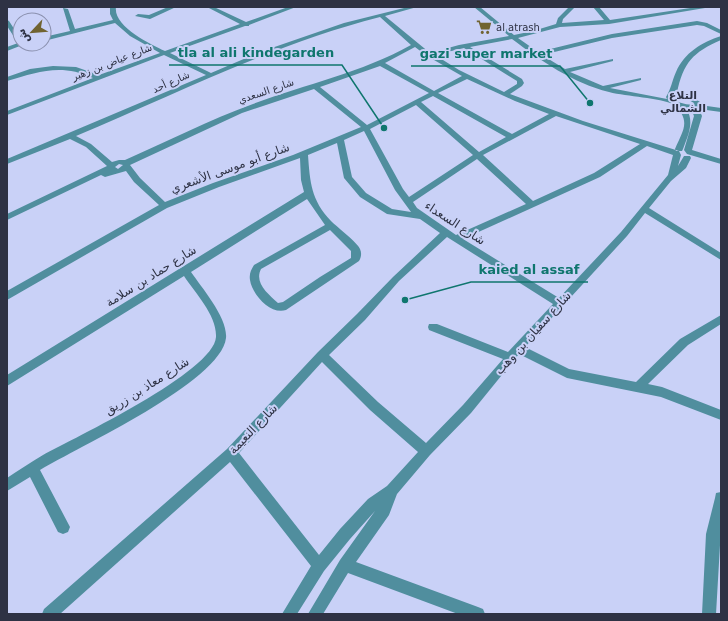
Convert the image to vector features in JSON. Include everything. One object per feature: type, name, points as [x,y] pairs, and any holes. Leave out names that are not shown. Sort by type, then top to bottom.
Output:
[{"type":"street","points":[[113,7],[112,13],[116,21],[133,34],[210,75]]},
{"type":"street","points":[[138,16],[150,17],[173,7]]},
{"type":"street","points":[[210,7],[247,25]]},
{"type":"street","name":"شارع عياض بن زهير","points":[[7,113],[165,52],[247,25],[293,7]]},
{"type":"street","name":"شارع أحد","points":[[7,162],[136,109],[210,75],[281,45],[346,24],[414,7]]},
{"type":"street","points":[[476,7],[512,37],[590,84],[603,89],[637,95],[673,98],[721,109]]},
{"type":"street","points":[[559,25],[560,19],[572,7]]},
{"type":"street","points":[[596,7],[602,12],[609,22]]},
{"type":"street","points":[[672,7],[680,12]]},
{"type":"street","points":[[429,55],[465,46],[539,32],[559,25],[609,22],[708,7]]},
{"type":"street","points":[[65,9],[73,32]]},
{"type":"street","points":[[381,15],[429,55],[467,76],[505,94],[554,114],[649,144],[721,163]]},
{"type":"street","points":[[52,37],[116,21]]},
{"type":"street","points":[[538,54],[600,39],[697,23],[706,24],[721,32]]},
{"type":"street","points":[[673,98],[679,75],[691,53],[721,38]]},
{"type":"street","name":"شارع السعدي","points":[[114,169],[123,170],[124,164],[249,107],[380,63],[416,45]]},
{"type":"street","points":[[465,46],[520,80],[520,85],[505,94]]},
{"type":"street","points":[[565,70],[611,60]]},
{"type":"street","points":[[380,63],[511,137]]},
{"type":"street","points":[[7,79],[39,69],[56,67],[81,70],[99,78]]},
{"type":"street","points":[[679,75],[684,87],[694,103],[698,114],[689,154]]},
{"type":"street","name":"شارع أبو موسى الأشعري","points":[[7,296],[164,206],[216,185],[304,154],[366,128],[467,76]]},
{"type":"street","points":[[603,89],[639,79]]},
{"type":"street","name":"شارع السعداء","points":[[315,86],[366,128],[407,202],[421,216],[558,303]]},
{"type":"street","name":"شارع سفيان بن وهب","points":[[289,614],[319,566],[361,516],[373,504],[392,490],[426,451],[467,409],[510,357],[558,303],[580,283],[645,209],[672,174],[677,152],[689,118],[686,111],[673,98]]},
{"type":"street","points":[[417,102],[478,155],[532,205]]},
{"type":"street","points":[[697,120],[721,109]]},
{"type":"street","points":[[407,202],[478,155],[533,127],[554,114]]},
{"type":"street","points":[[87,128],[90,138],[100,150],[110,158],[124,164],[137,180],[164,206]]},
{"type":"street","points":[[69,136],[85,141],[105,162],[114,169],[137,180]]},
{"type":"street","points":[[340,139],[348,178],[363,196],[390,212],[421,216]]},
{"type":"street","name":"شارع النعيمة","points":[[49,614],[231,453],[322,355],[361,317],[396,279],[451,236],[532,205],[597,175],[649,144]]},
{"type":"street","points":[[304,154],[306,184],[309,193],[329,227],[356,250],[356,259],[287,305],[282,307],[275,306],[256,287],[252,275],[257,267],[329,227]]},
{"type":"street","name":"شارع سفيان بن وهب","points":[[672,174],[680,170],[689,154]]},
{"type":"street","points":[[7,217],[84,181],[114,169]]},
{"type":"street","name":"شارع حماد بن سلامة","points":[[7,381],[302,199],[309,193]]},
{"type":"street","points":[[645,209],[721,257]]},
{"type":"street","name":"شارع معاذ بن زريق","points":[[7,485],[181,383],[196,372],[215,353],[221,340],[219,323],[185,270]]},
{"type":"street","points":[[638,387],[684,342],[721,319]]},
{"type":"street","points":[[433,327],[510,357]]},
{"type":"street","points":[[518,348],[567,373],[638,387],[673,396],[721,415]]},
{"type":"street","points":[[322,355],[374,406],[426,451]]},
{"type":"street","points":[[231,453],[319,566]]},
{"type":"street","points":[[32,469],[63,527]]},
{"type":"street","name":"شارع سفيان بن وهب","points":[[314,614],[345,565],[384,510],[392,490]]},
{"type":"street","points":[[709,614],[721,498]]},
{"type":"street","points":[[345,565],[478,614]]},
{"type":"place","name":"al atrash","points":[[484,27]]},
{"type":"place","name":"gazi super market","points":[[590,103]]},
{"type":"place","name":"tla al ali kindegarden","points":[[384,128]]},
{"type":"place","name":"kaied al assaf","points":[[405,300]]},
{"type":"district","name":"التلاع الشمالي","points":[[683,101]]}]
